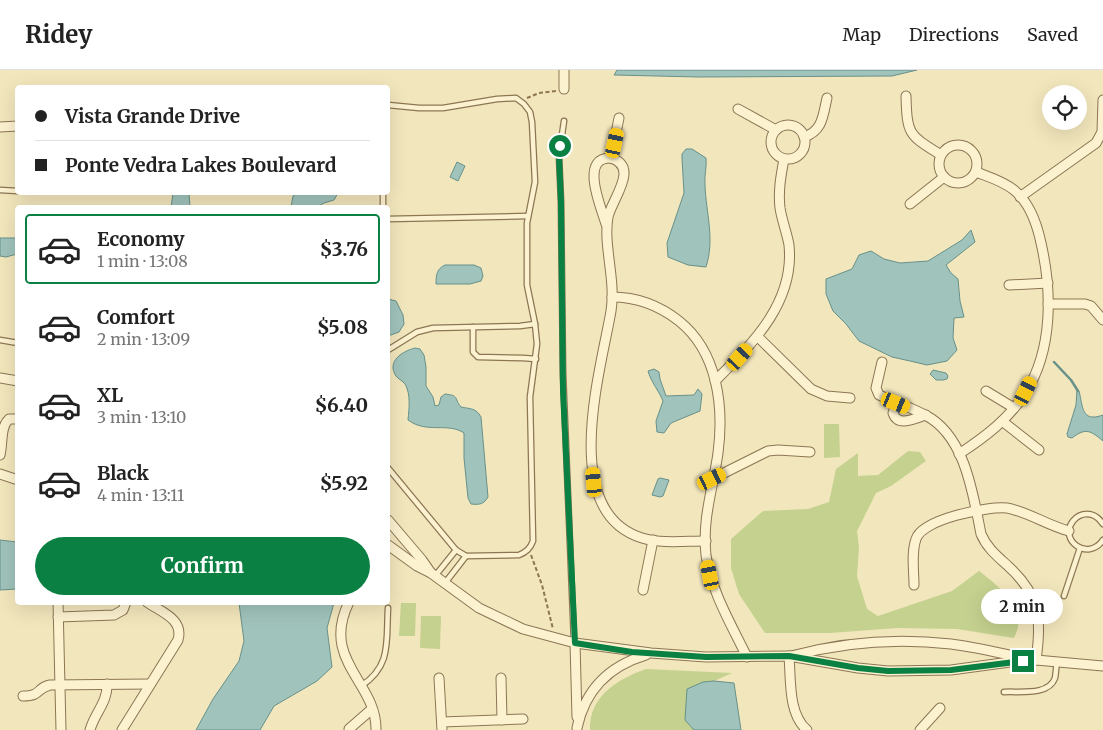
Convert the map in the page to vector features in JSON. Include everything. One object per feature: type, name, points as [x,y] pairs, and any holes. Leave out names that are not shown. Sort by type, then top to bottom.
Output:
[{"type":"street","points":[[562,88],[564,70]]},
{"type":"street","points":[[906,96],[906,120],[912,134],[923,144],[941,155]]},
{"type":"street","points":[[804,137],[817,131],[820,126],[827,98]]},
{"type":"street","points":[[1020,197],[1096,143],[1103,130],[1103,100]]},
{"type":"street","points":[[738,109],[776,130]]},
{"type":"street","points":[[611,158],[619,118]]},
{"type":"street","points":[[784,125],[791,125],[797,128],[804,137],[804,149],[800,154],[790,159],[784,159],[775,153],[772,148],[772,135],[784,125]]},
{"type":"street","points":[[0,127],[15,126]]},
{"type":"street","points":[[954,145],[968,148],[977,159],[976,172],[972,178],[960,184],[953,183],[944,177],[939,165],[941,155],[954,145]]},
{"type":"street","points":[[608,231],[611,205],[625,175],[620,163],[611,158],[601,160],[596,164],[593,176],[608,231],[612,277],[612,297],[593,405],[592,452],[594,482],[600,500],[613,519],[632,534],[653,540],[671,542],[706,541]]},
{"type":"street","points":[[715,382],[758,337],[777,306],[787,277],[788,244],[779,196],[784,159]]},
{"type":"street","points":[[959,454],[981,440],[1002,421],[1026,391],[1041,356],[1046,336],[1048,304],[1045,260],[1037,225],[1031,212],[1014,190],[976,172]]},
{"type":"street","points":[[910,204],[944,177]]},
{"type":"street","points":[[1009,285],[1048,283]]},
{"type":"street","points":[[612,297],[634,299],[661,308],[683,324],[700,344],[710,366],[720,412],[720,435],[706,518],[706,541],[710,575],[747,657]]},
{"type":"street","points":[[1048,304],[1085,304],[1091,306],[1103,320]]},
{"type":"street","points":[[758,337],[810,389],[827,396],[850,398]]},
{"type":"street","points":[[882,362],[876,388],[879,395],[926,415],[937,423],[954,443],[969,481],[984,542],[989,549],[1021,577],[1033,596],[1040,625],[1036,660]]},
{"type":"street","points":[[0,378],[15,380]]},
{"type":"street","points":[[986,391],[1014,408]]},
{"type":"street","points":[[896,403],[893,414],[896,420],[900,422],[906,422],[926,415]]},
{"type":"street","points":[[0,455],[4,426],[9,419],[15,418]]},
{"type":"street","points":[[1002,421],[1039,450]]},
{"type":"street","points":[[712,479],[768,452],[778,450],[810,452]]},
{"type":"street","points":[[0,474],[15,479]]},
{"type":"street","points":[[914,585],[916,539],[918,534],[936,523],[976,510],[1008,508],[1069,531]]},
{"type":"street","points":[[390,523],[433,575]]},
{"type":"street","points":[[390,526],[393,539],[390,544]]},
{"type":"street","points":[[643,590],[653,540]]},
{"type":"street","points":[[390,548],[433,575],[479,608],[523,629],[575,643],[651,653],[706,657],[789,656],[858,668],[898,671],[951,670],[1036,660]]},
{"type":"street","points":[[58,605],[61,730]]},
{"type":"street","points":[[58,617],[114,615],[123,610],[125,605]]},
{"type":"street","points":[[122,730],[178,640],[180,633],[180,628],[174,620],[152,605]]},
{"type":"street","points":[[348,605],[342,621],[342,644],[346,659],[372,709],[376,730]]},
{"type":"street","points":[[789,656],[864,643],[923,641],[960,645],[1036,660],[1103,666]]},
{"type":"street","points":[[575,643],[577,729]]},
{"type":"street","points":[[577,729],[584,703],[600,681],[623,664],[651,653]]},
{"type":"street","points":[[789,656],[791,688],[796,716],[807,730]]},
{"type":"street","points":[[439,678],[442,726],[523,719]]},
{"type":"street","points":[[501,678],[502,720]]},
{"type":"street","points":[[23,696],[34,696],[44,686],[60,684],[150,684]]},
{"type":"street","points":[[90,730],[92,722],[105,699],[107,684]]},
{"type":"street","points":[[920,730],[940,708]]},
{"type":"street","points":[[349,729],[372,709]]},
{"type":"lane","points":[[390,105],[442,108],[516,98],[530,112],[535,182],[528,216],[527,285],[537,344],[530,397],[533,542],[529,549],[519,555],[466,556],[456,550],[390,470]]},
{"type":"lane","points":[[564,122],[559,156],[563,373],[575,643]]},
{"type":"lane","points":[[0,190],[15,191]]},
{"type":"lane","points":[[390,219],[528,216]]},
{"type":"lane","points":[[390,349],[417,332],[427,329],[535,324]]},
{"type":"lane","points":[[473,327],[474,352],[478,357],[536,359]]},
{"type":"lane","points":[[0,340],[15,342]]},
{"type":"lane","points":[[1103,524],[1100,519],[1093,515],[1084,514],[1077,517],[1071,523],[1069,531],[1070,538],[1080,548],[1090,550],[1099,546],[1103,540]]},
{"type":"lane","points":[[1100,519],[1103,514]]},
{"type":"lane","points":[[1064,596],[1080,548]]},
{"type":"lane","points":[[433,575],[456,550]]},
{"type":"lane","points":[[444,584],[466,556]]},
{"type":"lane","points":[[361,686],[375,675],[382,665],[386,642],[388,608]]},
{"type":"lane","points":[[1004,692],[1045,689],[1055,678],[1057,662]]},
{"type":"path","points":[[519,100],[562,88]]},
{"type":"path","points":[[529,549],[547,601],[556,639]]},
{"type":"green space","points":[[824,424],[839,424],[840,457],[824,458]]},
{"type":"green space","points":[[908,451],[920,452],[926,461],[891,486],[876,493],[857,531],[859,547],[857,576],[867,609],[878,616],[952,591],[979,571],[1004,593],[1013,606],[1018,624],[1014,638],[957,629],[897,628],[830,633],[765,633],[739,594],[731,568],[731,539],[763,511],[808,509],[829,502],[836,469],[858,453],[858,476],[878,475]]},
{"type":"green space","points":[[401,603],[416,603],[415,636],[399,636]]},
{"type":"green space","points":[[421,616],[441,616],[440,649],[420,648]]},
{"type":"green space","points":[[646,669],[732,673],[714,681],[703,682],[685,720],[694,730],[590,730],[594,708],[607,690],[625,678]]},
{"type":"water","points":[[617,70],[917,70],[892,76],[699,77],[614,75]]},
{"type":"water","points":[[686,149],[692,149],[706,158],[705,182],[710,246],[706,267],[688,265],[668,257],[667,243],[684,193],[682,154]]},
{"type":"water","points":[[457,162],[465,166],[458,181],[450,177]]},
{"type":"water","points":[[173,195],[189,195],[190,205],[171,205]]},
{"type":"water","points":[[337,195],[334,200],[320,205],[291,205],[293,196]]},
{"type":"water","points":[[971,230],[975,242],[946,265],[958,279],[964,317],[954,318],[953,338],[957,350],[947,361],[927,365],[892,357],[859,341],[833,311],[826,294],[826,279],[852,269],[859,255],[871,251],[884,259],[900,263],[928,261],[962,240]]},
{"type":"water","points":[[0,238],[15,238],[15,255],[6,257],[0,256]]},
{"type":"water","points":[[445,265],[474,265],[481,268],[483,276],[481,281],[470,284],[436,284],[438,272]]},
{"type":"water","points":[[390,300],[396,301],[403,315],[404,324],[399,332],[390,335]]},
{"type":"water","points":[[415,348],[420,349],[424,355],[426,386],[433,397],[435,406],[439,405],[441,397],[445,394],[453,395],[461,407],[475,410],[481,417],[488,497],[481,503],[471,504],[468,498],[464,458],[464,433],[451,428],[423,426],[408,420],[408,392],[405,384],[393,371],[393,366],[394,361],[401,354]]},
{"type":"water","points":[[654,369],[659,372],[666,396],[694,395],[698,389],[702,394],[700,411],[671,423],[664,433],[657,432],[656,421],[663,401],[648,371]]},
{"type":"water","points":[[933,370],[946,373],[947,379],[936,380],[930,374]]},
{"type":"water","points":[[1077,390],[1079,391],[1084,412],[1087,415],[1096,417],[1103,415],[1103,441],[1092,433],[1085,431],[1072,438],[1068,437],[1067,434],[1076,405]]},
{"type":"water","points":[[660,478],[669,480],[663,496],[660,497],[652,495]]},
{"type":"water","points":[[0,540],[15,542],[15,589],[0,590]]},
{"type":"water","points":[[239,605],[333,605],[327,628],[332,667],[317,681],[274,706],[260,730],[196,730],[213,699],[239,661],[244,641]]},
{"type":"water","points":[[703,682],[734,683],[741,730],[694,730],[685,720],[687,689]]},
{"type":"waterway","points":[[1054,362],[1071,380],[1078,391]]},
{"type":"route","points":[[560,146],[559,180],[564,343],[563,390],[575,643],[632,652],[706,657],[789,656],[858,668],[888,671],[951,670],[1023,661]]}]
